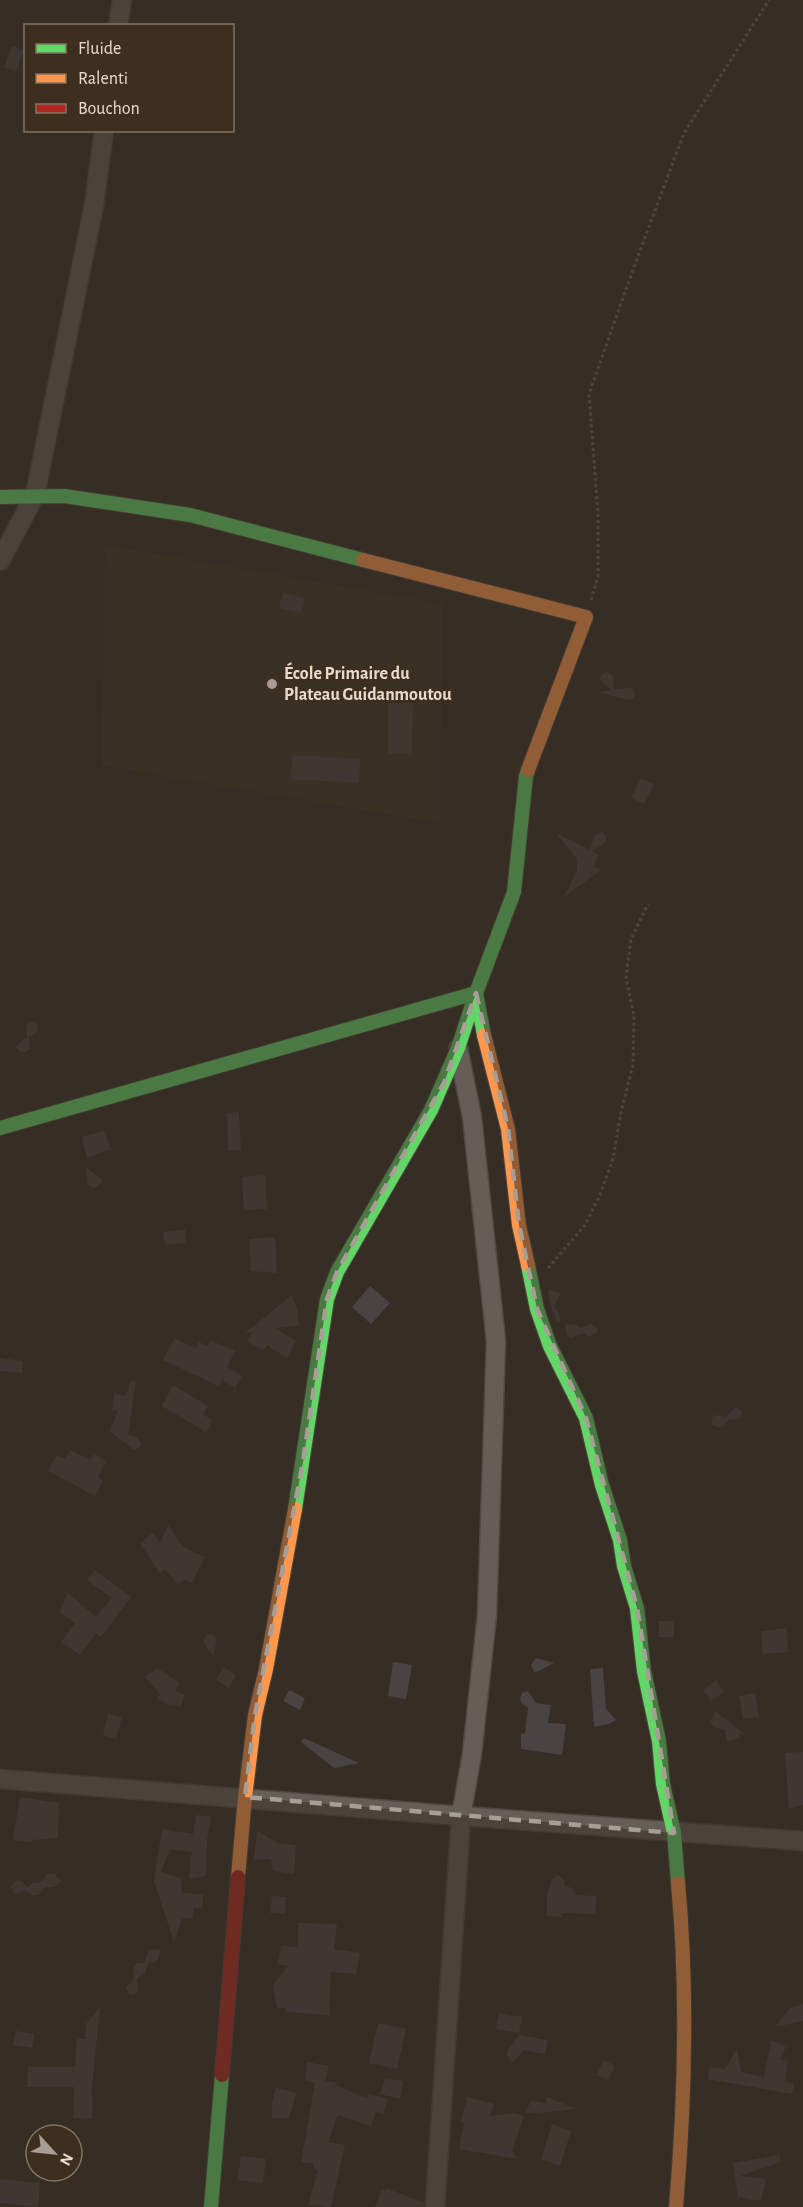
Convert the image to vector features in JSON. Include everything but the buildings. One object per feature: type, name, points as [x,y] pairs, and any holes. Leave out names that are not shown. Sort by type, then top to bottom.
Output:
[{"type":"street","points":[[118,24],[122,0]]},
{"type":"street","points":[[0,561],[35,495],[94,205],[104,132]]},
{"type":"street","points":[[0,497],[64,496],[190,515],[585,617],[526,776],[514,892],[458,1048],[431,1110],[337,1272],[327,1299],[301,1473],[266,1669],[255,1715],[245,1797],[211,2207]]},
{"type":"street","points":[[0,1128],[476,993]]},
{"type":"street","points":[[476,993],[508,1129],[519,1225],[537,1310],[550,1346],[586,1418],[602,1485],[620,1540],[624,1566],[637,1608],[644,1671],[659,1741],[663,1784],[674,1833],[684,1946],[682,2139],[675,2207]]},
{"type":"street","points":[[435,2207],[461,1816],[472,1754],[487,1615],[496,1341],[472,1117],[458,1048]]},
{"type":"street","points":[[0,1788],[0,1779],[674,1833],[803,1841]]},
{"type":"path","points":[[585,617],[598,576],[598,515],[589,394],[684,133],[769,0]]},
{"type":"path","points":[[545,1271],[585,1225],[600,1195],[613,1158],[621,1112],[633,1065],[634,1016],[626,978],[631,939],[648,904]]},
{"type":"highlighted area","points":[[476,993],[508,1129],[519,1225],[537,1309],[586,1418],[637,1608],[674,1833],[245,1797],[255,1715],[303,1462],[327,1299],[337,1272],[444,1083]]},
{"type":"shaded area","name":"École Primaire du Plateau Guidanmoutou","points":[[105,545],[442,604],[440,823],[102,765]]},
{"type":"traffic: fast","points":[[0,497],[64,496],[190,515],[363,560]]},
{"type":"traffic: fast","points":[[295,1509],[327,1299],[337,1272],[431,1110],[458,1048],[514,892],[528,770]]},
{"type":"traffic: fast","points":[[0,1128],[476,993],[484,1035]]},
{"type":"traffic: fast","points":[[528,1265],[537,1309],[550,1346],[586,1418],[602,1485],[620,1540],[624,1566],[637,1608],[644,1671],[659,1741],[663,1784],[674,1833],[678,1883]]},
{"type":"traffic: fast","points":[[211,2207],[222,2075]]},
{"type":"traffic: slow","points":[[363,560],[586,617],[528,770]]},
{"type":"traffic: slow","points":[[484,1035],[508,1129],[519,1225],[528,1265]]},
{"type":"traffic: slow","points":[[238,1877],[255,1715],[266,1669],[295,1509]]},
{"type":"traffic: slow","points":[[676,2207],[682,2126],[684,2045],[683,1964],[678,1883]]},
{"type":"traffic: jam","points":[[222,2075],[238,1877]]},
{"type":"place","name":"École Primaire du Plateau Guidanmoutou","points":[[272,684]]}]
